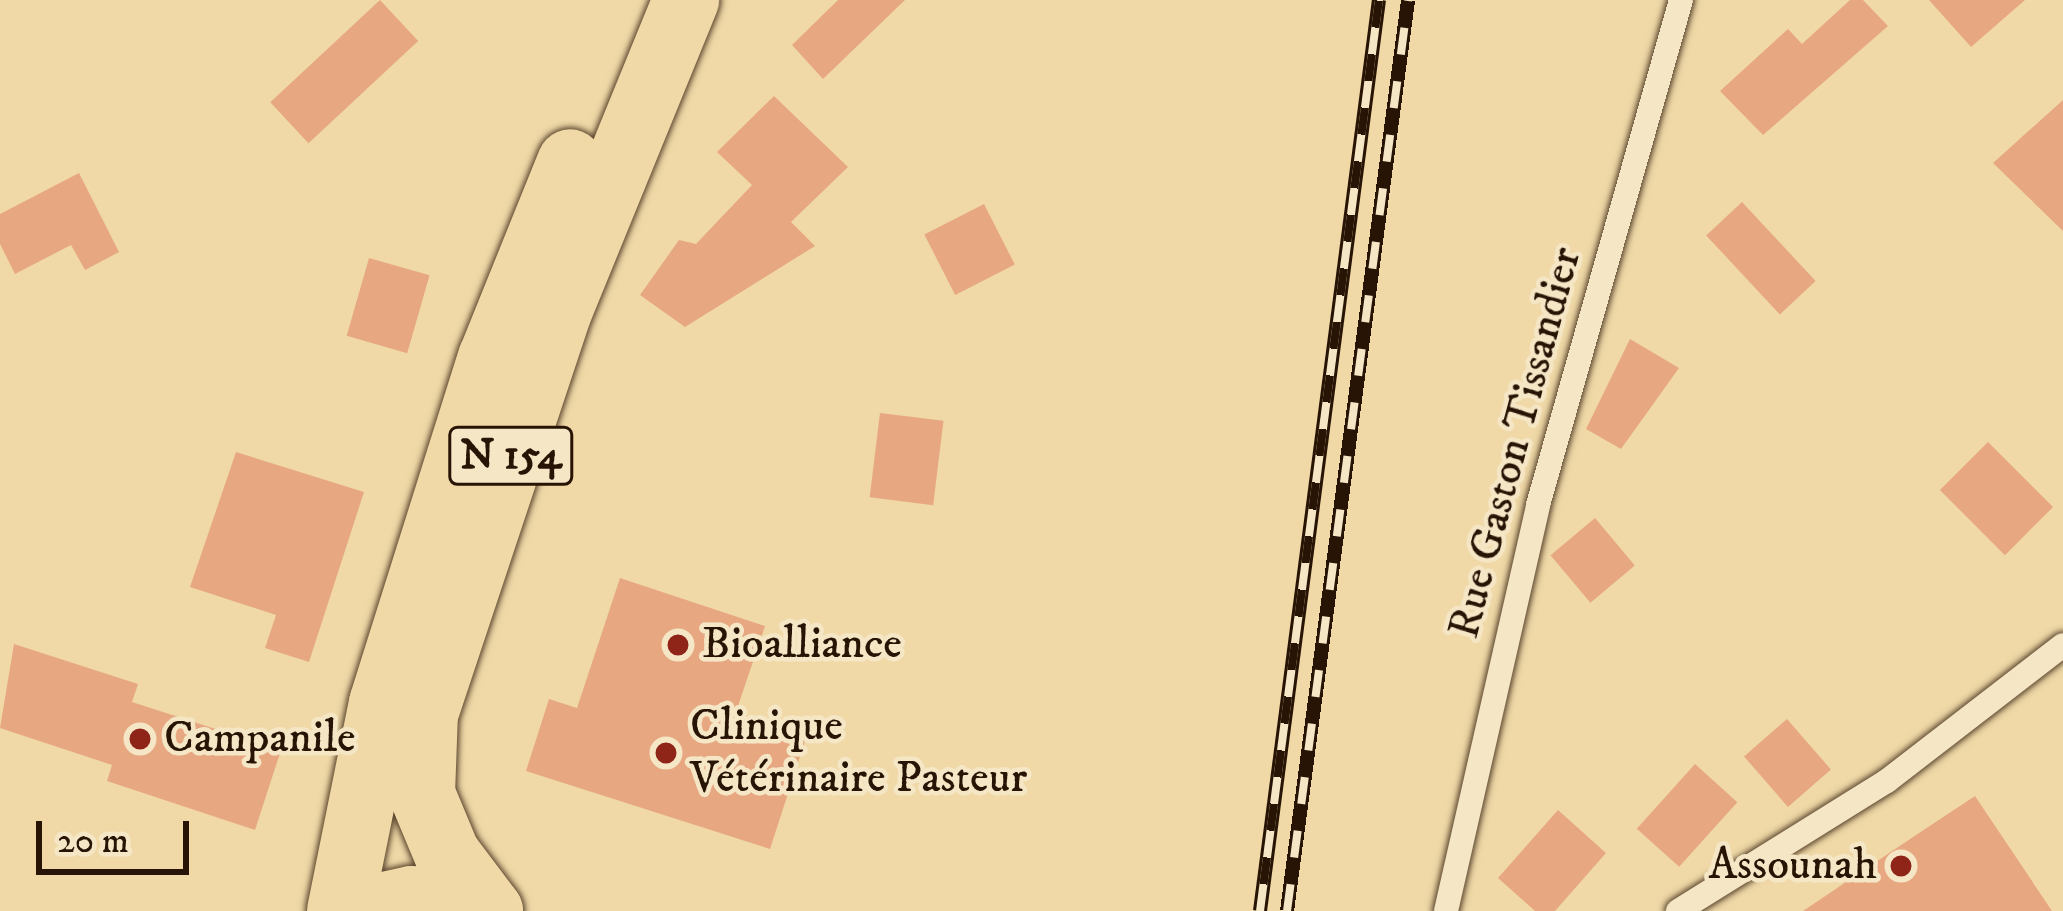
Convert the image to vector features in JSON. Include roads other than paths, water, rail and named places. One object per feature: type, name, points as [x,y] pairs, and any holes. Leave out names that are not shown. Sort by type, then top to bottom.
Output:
[{"type":"main road","name":"N 154","points":[[340,911],[382,703],[491,358],[643,0]]},
{"type":"main road","name":"N 154","points":[[490,911],[426,808],[418,759],[425,714],[598,203],[686,0]]},
{"type":"main road","points":[[357,911],[412,898],[490,911]]},
{"type":"lane","name":"Rue Gaston Tissandier","points":[[1446,911],[1538,505],[1681,0]]},
{"type":"lane","points":[[1678,911],[1887,781],[2063,645]]},
{"type":"railway","points":[[1260,911],[1379,0]]},
{"type":"railway","points":[[1287,911],[1408,0]]},
{"type":"place","name":"Bioalliance","points":[[678,645]]},
{"type":"place","name":"Campanile","points":[[140,739]]},
{"type":"place","name":"Clinique Vétérinaire Pasteur","points":[[666,753]]},
{"type":"place","name":"Assounah","points":[[1901,866]]}]
